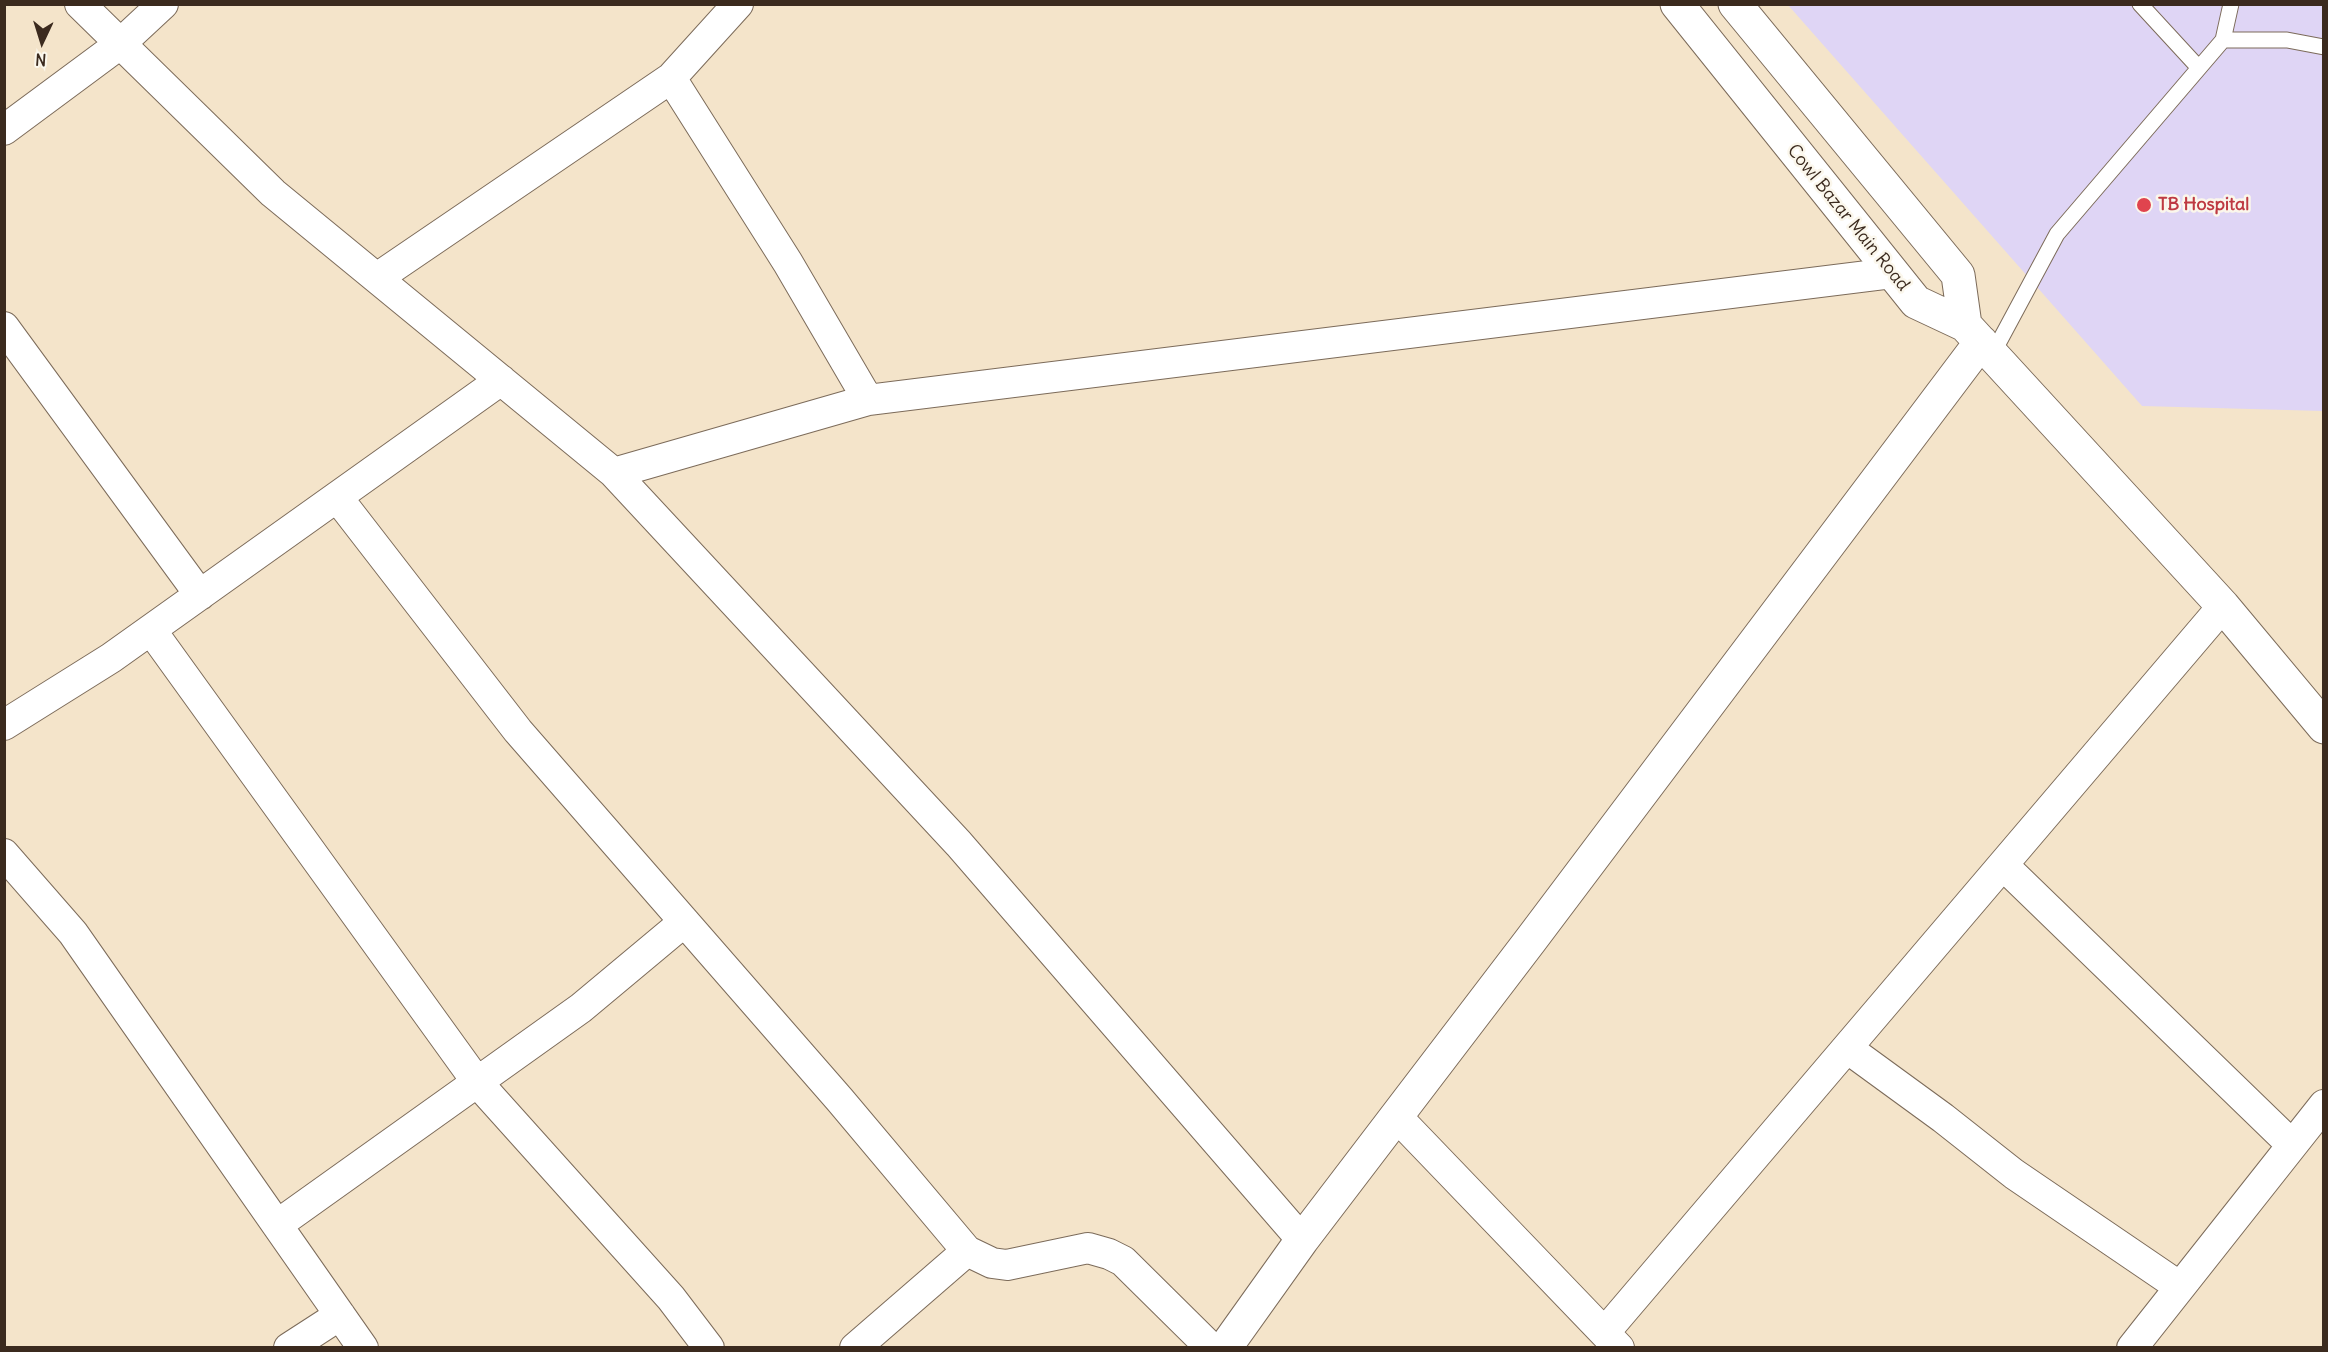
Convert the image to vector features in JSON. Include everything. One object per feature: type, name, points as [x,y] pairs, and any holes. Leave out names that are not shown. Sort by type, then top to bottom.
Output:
[{"type":"street","points":[[80,4],[273,194],[614,473],[959,844],[1302,1240]]},
{"type":"street","points":[[4,130],[120,44],[163,4]]},
{"type":"street","points":[[377,278],[671,78],[738,4]]},
{"type":"street","name":"Cowl Bazar Main Road","points":[[1677,4],[1916,302],[1979,341]]},
{"type":"street","points":[[1736,4],[1958,275],[1979,341],[2223,606],[2324,727]]},
{"type":"street","points":[[671,78],[788,263],[868,400]]},
{"type":"street","points":[[614,473],[868,400],[1892,273]]},
{"type":"street","points":[[4,327],[200,595]]},
{"type":"street","points":[[1226,1347],[1302,1240],[1397,1117],[1979,341]]},
{"type":"street","points":[[4,725],[111,658],[501,380]]},
{"type":"street","points":[[337,497],[519,731],[967,1251],[992,1263],[1007,1265],[1088,1248],[1109,1254],[1123,1262],[1211,1347]]},
{"type":"street","points":[[1397,1117],[1612,1340],[1847,1048],[2223,606]]},
{"type":"street","points":[[151,630],[477,1082],[671,1298],[709,1347]]},
{"type":"street","points":[[4,854],[73,933],[363,1347]]},
{"type":"street","points":[[2003,865],[2292,1144]]},
{"type":"street","points":[[277,1225],[581,1008],[684,922]]},
{"type":"street","points":[[1847,1048],[1943,1118],[2014,1174],[2180,1287]]},
{"type":"street","points":[[2132,1347],[2324,1105]]},
{"type":"street","points":[[855,1347],[967,1251]]},
{"type":"street","points":[[289,1347],[340,1315]]},
{"type":"lane","points":[[2140,4],[2198,67]]},
{"type":"lane","points":[[1979,341],[2057,234],[2223,40],[2231,4]]},
{"type":"lane","points":[[2223,40],[2287,40],[2324,47]]},
{"type":"shaded area","name":"TB Hospital","points":[[1788,5],[2323,5],[2323,411],[2142,406]]},
{"type":"place","name":"TB Hospital","points":[[2144,205]]}]
